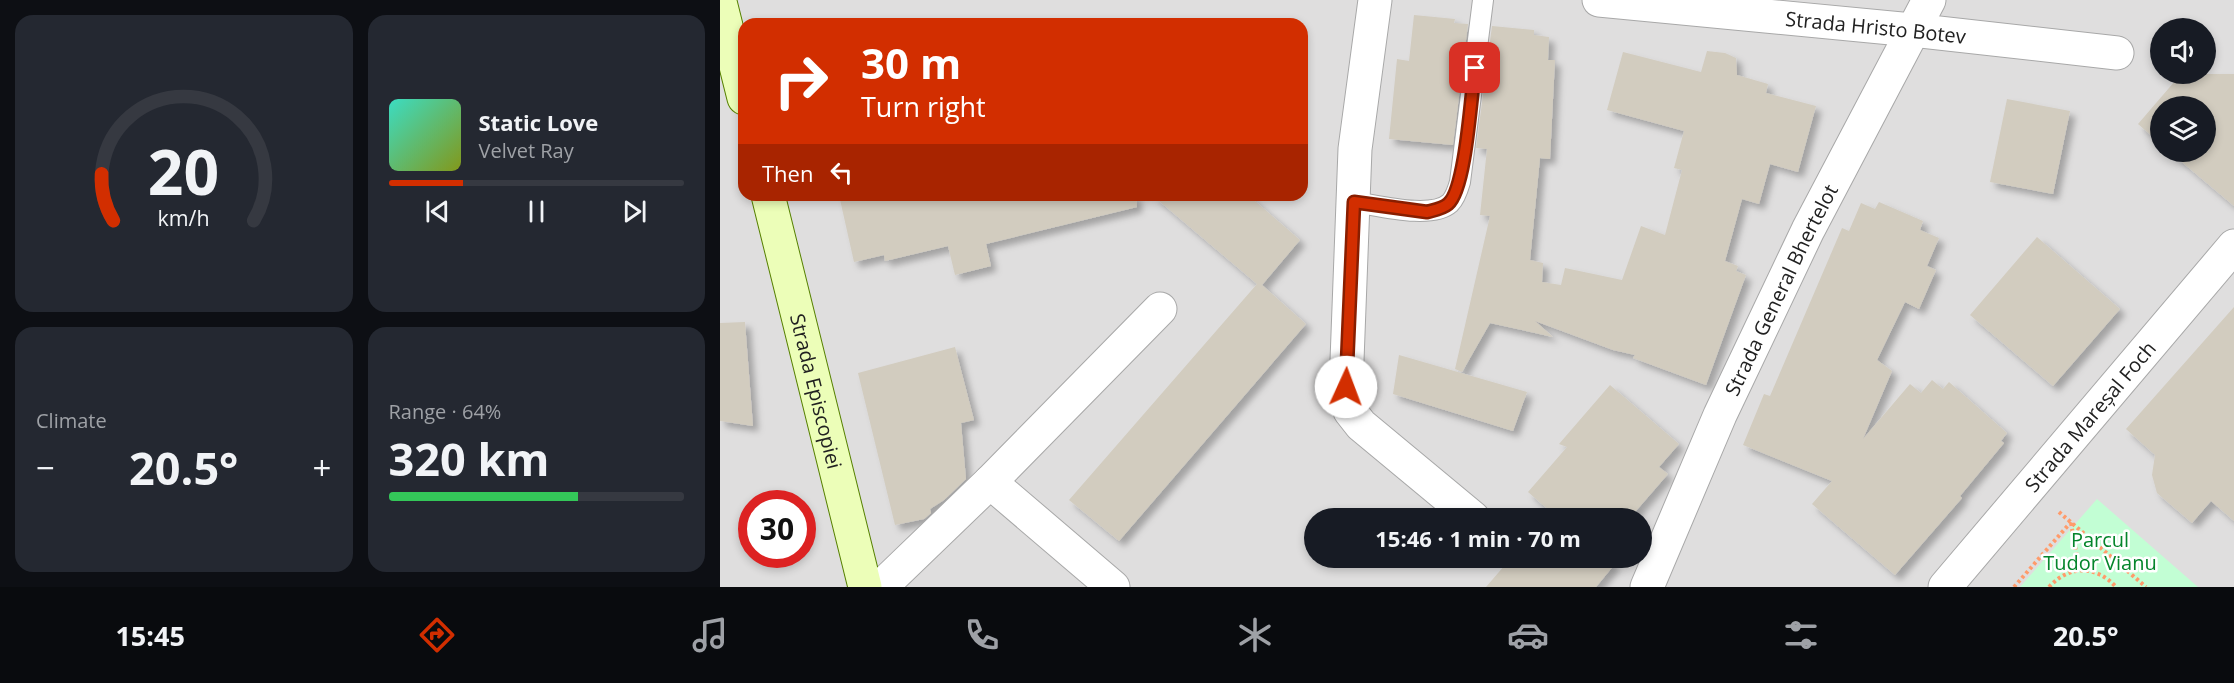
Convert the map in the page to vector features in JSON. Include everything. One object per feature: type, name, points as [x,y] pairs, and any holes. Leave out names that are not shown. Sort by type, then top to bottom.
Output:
[{"type":"street","points":[[1375,0],[1356,143],[1346,387],[1350,411],[1361,425],[1461,508]]},
{"type":"street","name":"Strada Hristo Botev","points":[[1599,0],[1912,30],[2117,53]]},
{"type":"street","name":"Strada General Bhertelot","points":[[1647,587],[1720,415],[1808,230],[1929,0]]},
{"type":"street","points":[[720,2],[738,74]]},
{"type":"street","name":"Strada Episcopiei","points":[[769,201],[865,587]]},
{"type":"street","name":"Strada Mareșal Foch","points":[[1945,587],[2234,246]]},
{"type":"street","points":[[881,587],[990,482],[1160,309]]},
{"type":"street","points":[[990,482],[1113,587]]},
{"type":"lane","points":[[1354,202],[1427,212],[1450,203],[1460,182],[1483,0]]},
{"type":"path","points":[[2031,487],[2146,587]]},
{"type":"path","points":[[2071,522],[2079,569]]},
{"type":"path","points":[[2014,587],[2071,522]]},
{"type":"path","points":[[2049,587],[2064,574],[2079,569],[2098,573],[2116,587]]},
{"type":"shaded area","points":[[720,0],[2234,0],[2234,587],[720,587]]},
{"type":"green space","name":"Parcul Tudor Vianu","points":[[2097,499],[2198,587],[2020,587]]},
{"type":"building","points":[[1414,15],[1455,19],[1454,23],[1468,24],[1453,145],[1389,139],[1397,59],[1409,61]]},
{"type":"building","points":[[1492,26],[1534,30],[1534,35],[1549,37],[1548,60],[1555,60],[1550,159],[1540,158],[1530,260],[1543,263],[1542,282],[1561,285],[1565,268],[1622,280],[1641,226],[1665,235],[1682,170],[1674,168],[1684,131],[1607,110],[1623,52],[1701,72],[1707,51],[1725,53],[1736,58],[1737,75],[1768,84],[1766,93],[1816,106],[1798,172],[1770,164],[1759,204],[1742,199],[1725,261],[1738,266],[1736,271],[1746,275],[1706,385],[1633,358],[1635,355],[1613,350],[1535,321],[1553,337],[1490,323],[1462,372],[1455,369],[1490,216],[1480,215],[1487,149],[1476,148]]},
{"type":"building","points":[[2216,74],[2234,74],[2234,206],[2182,162],[2216,162],[2216,96],[2162,96],[2172,84],[2216,84]]},
{"type":"building","points":[[2007,99],[2070,111],[2053,194],[1990,182]]},
{"type":"building","points":[[2150,110],[2150,134],[2138,124]]},
{"type":"building","points":[[840,201],[1136,201],[1137,207],[986,244],[991,266],[955,275],[948,246],[885,261],[884,255],[854,262]]},
{"type":"building","points":[[1159,201],[1255,201],[1300,240],[1262,285],[1306,324],[1119,541],[1069,500],[1257,284]]},
{"type":"building","points":[[1879,202],[1923,221],[1920,230],[1939,238],[1927,266],[1936,270],[1919,309],[1905,302],[1877,360],[1892,371],[1863,439],[1910,384],[1921,393],[1932,380],[1943,389],[1949,382],[2007,433],[2001,441],[2004,443],[1960,496],[1962,498],[1895,575],[1812,504],[1832,481],[1743,445],[1764,394],[1770,396],[1842,228],[1849,231],[1861,203],[1875,209]]},
{"type":"building","points":[[2037,237],[2120,309],[2053,386],[1970,315]]},
{"type":"building","points":[[2234,307],[2234,521],[2211,501],[2192,523],[2157,493],[2152,475],[2155,455],[2126,429]]},
{"type":"building","points":[[745,322],[753,426],[720,421],[720,323]]},
{"type":"building","points":[[955,347],[974,420],[961,423],[966,479],[944,500],[930,509],[931,513],[924,519],[895,525],[858,373]]},
{"type":"building","points":[[1399,355],[1527,392],[1513,431],[1393,394]]},
{"type":"building","points":[[1610,385],[1679,444],[1659,467],[1668,474],[1639,508],[1546,508],[1528,492],[1567,447],[1559,444]]},
{"type":"building","points":[[1502,568],[1612,568],[1596,587],[1486,587]]},
{"type":"route","points":[[1346,387],[1354,202],[1427,212],[1450,203],[1460,182],[1475,68]]}]
